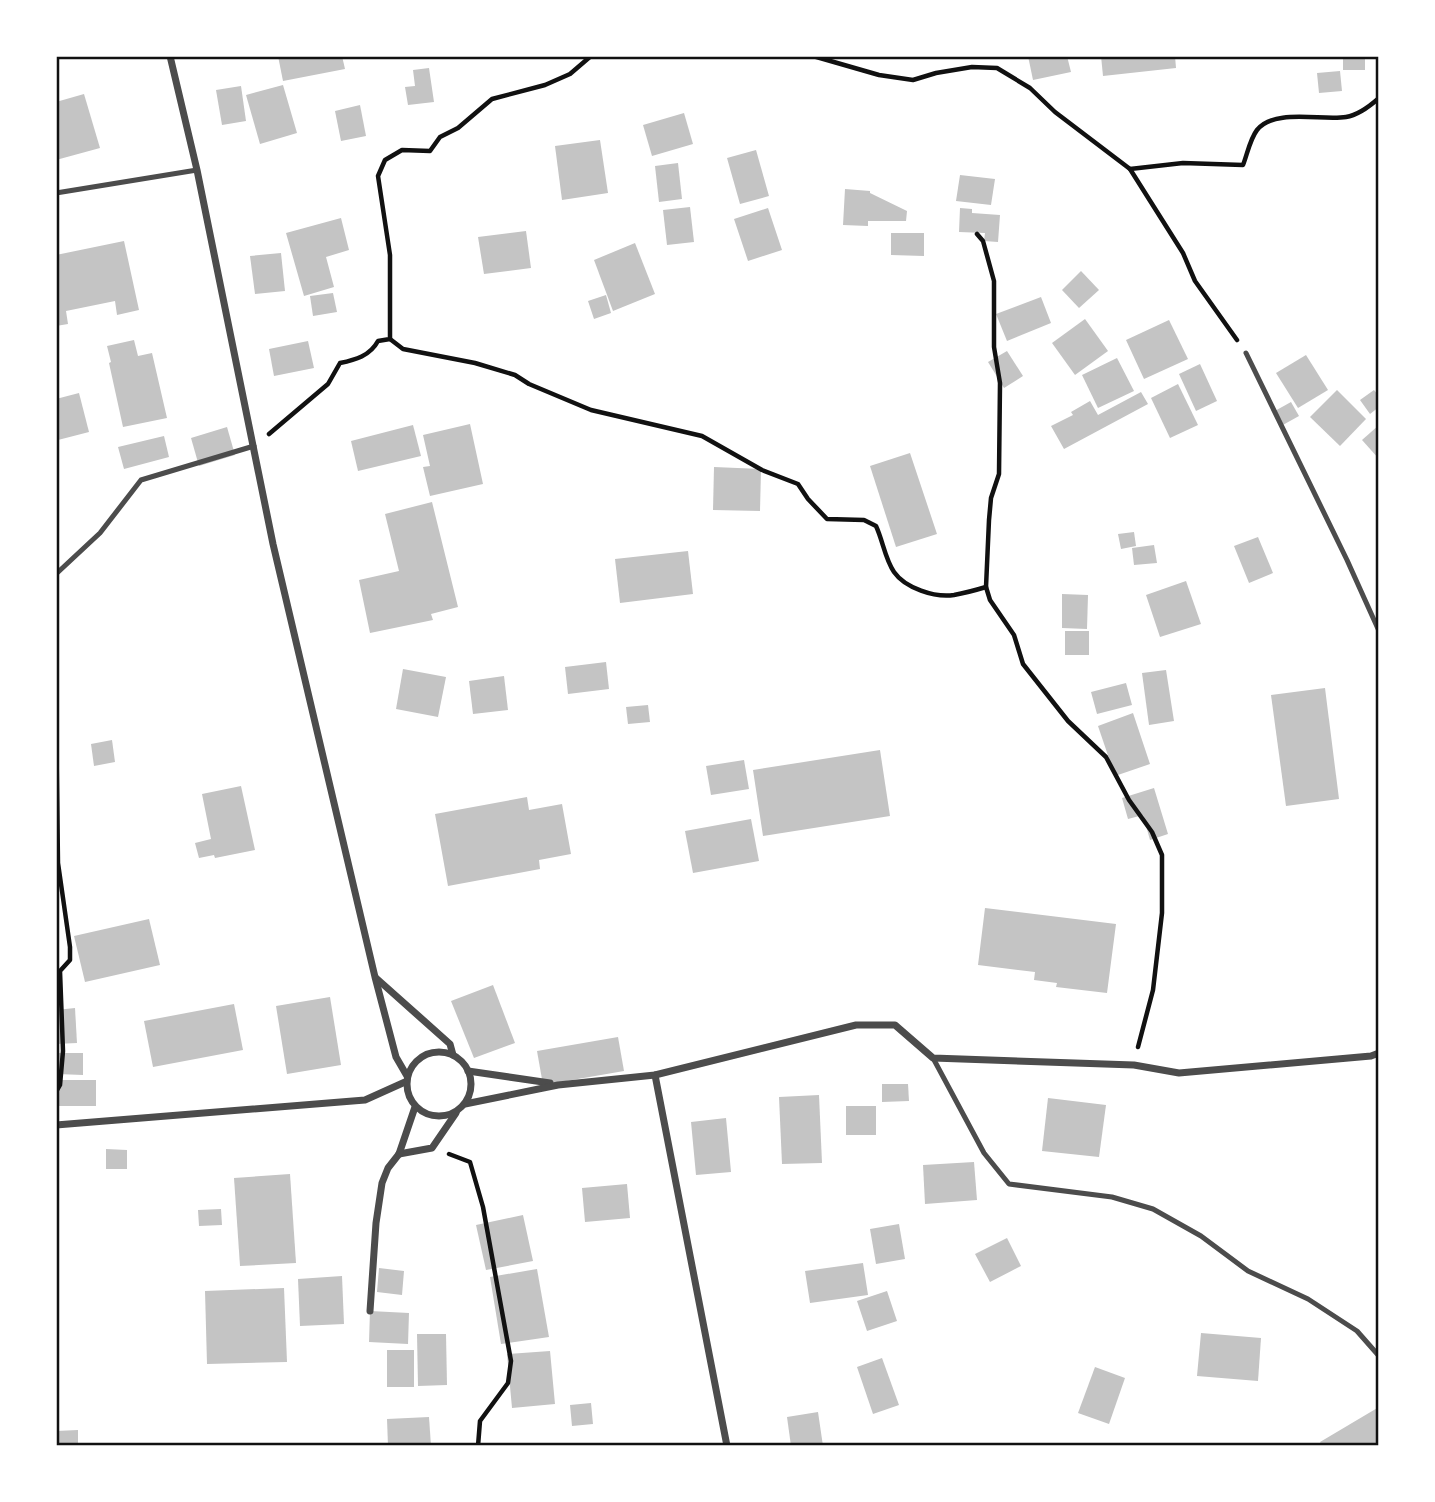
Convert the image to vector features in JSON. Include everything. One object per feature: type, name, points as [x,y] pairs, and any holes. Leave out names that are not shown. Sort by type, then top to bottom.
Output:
[{"type":"street","points":[[170,56],[197,170],[273,544],[396,1057],[415,1107],[424,1114],[435,1117],[457,1112]]},
{"type":"street","points":[[375,977],[450,1044],[453,1055]]},
{"type":"street","points":[[465,1104],[558,1085],[655,1075],[856,1025],[895,1025],[933,1058],[1133,1065],[1179,1073],[1305,1063],[1379,1053]]},
{"type":"street","points":[[56,1125],[365,1100],[406,1079],[412,1065],[420,1058],[430,1053],[453,1055],[462,1062],[471,1082],[470,1094],[465,1104],[432,1148],[399,1154]]},
{"type":"street","points":[[468,1071],[558,1085]]},
{"type":"street","points":[[655,1075],[727,1446]]},
{"type":"street","points":[[370,1311],[376,1223],[382,1183],[388,1168],[399,1154],[415,1107]]},
{"type":"lane","points":[[56,193],[197,170]]},
{"type":"lane","points":[[1246,354],[1379,631]]},
{"type":"lane","points":[[56,574],[100,533],[141,480],[254,446]]},
{"type":"lane","points":[[933,1058],[984,1153],[1009,1184],[1112,1197],[1153,1209],[1201,1236],[1248,1271],[1308,1299],[1357,1331],[1379,1356]]},
{"type":"path","points":[[591,56],[569,74],[545,85],[492,99],[458,128],[440,136],[430,151],[402,150],[385,160],[379,176],[390,255],[390,338],[403,349],[475,363],[515,375],[529,384],[591,410],[702,436],[762,470],[797,484],[827,519],[864,520],[876,526],[888,561],[895,574],[905,583],[917,589],[951,596],[986,587]]},
{"type":"path","points":[[813,56],[879,75],[913,80],[972,67],[997,68],[1030,88],[1055,112],[1130,169],[1183,253],[1195,281],[1246,354]]},
{"type":"path","points":[[1130,169],[1183,163],[1243,166],[1257,130],[1270,121],[1291,117],[1349,117],[1379,98]]},
{"type":"path","points":[[977,234],[983,241],[994,281],[994,347],[1000,383],[999,462],[989,520],[986,587],[990,600],[1013,635],[1023,664],[1068,721],[1106,757],[1129,800],[1152,832],[1162,855],[1162,913],[1153,990],[1133,1065]]},
{"type":"path","points":[[254,446],[328,384],[340,363],[356,359],[373,349],[377,341],[390,338]]},
{"type":"path","points":[[56,712],[58,863],[70,947],[70,960],[60,971],[63,1051],[60,1085],[56,1092]]},
{"type":"path","points":[[432,1148],[470,1162],[483,1207],[512,1361],[508,1383],[480,1421],[478,1446]]},
{"type":"building","points":[[278,56],[342,56],[345,69],[283,81]]},
{"type":"building","points":[[1028,56],[1067,56],[1071,72],[1033,80]]},
{"type":"building","points":[[1101,56],[1175,56],[1176,68],[1103,76]]},
{"type":"building","points":[[1343,56],[1365,56],[1365,70],[1343,70]]},
{"type":"building","points":[[429,68],[434,102],[408,105],[405,87],[415,86],[413,70]]},
{"type":"building","points":[[1340,71],[1342,91],[1319,93],[1317,73]]},
{"type":"building","points":[[283,85],[297,133],[260,144],[246,95]]},
{"type":"building","points":[[241,86],[246,121],[222,125],[216,90]]},
{"type":"building","points":[[84,94],[100,148],[56,160],[56,102]]},
{"type":"building","points":[[360,105],[366,136],[341,141],[335,111]]},
{"type":"building","points":[[684,113],[693,144],[652,156],[643,125]]},
{"type":"building","points":[[600,140],[608,193],[562,200],[555,146]]},
{"type":"building","points":[[756,150],[769,196],[740,204],[727,158]]},
{"type":"building","points":[[678,163],[682,199],[659,202],[655,166]]},
{"type":"building","points":[[960,175],[995,179],[991,205],[956,201]]},
{"type":"building","points":[[845,189],[870,191],[907,211],[906,221],[868,221],[868,226],[843,225]]},
{"type":"building","points":[[690,207],[694,242],[667,245],[663,210]]},
{"type":"building","points":[[768,208],[782,250],[748,261],[734,219]]},
{"type":"building","points":[[960,208],[972,209],[972,213],[1000,215],[998,242],[984,241],[985,233],[959,232]]},
{"type":"building","points":[[341,218],[349,250],[326,257],[334,287],[304,296],[286,233]]},
{"type":"building","points":[[526,231],[531,268],[484,274],[478,237]]},
{"type":"building","points":[[891,233],[924,233],[924,256],[891,255]]},
{"type":"building","points":[[124,241],[139,310],[117,315],[115,301],[66,311],[68,324],[56,326],[56,255]]},
{"type":"building","points":[[635,243],[655,294],[613,311],[594,260]]},
{"type":"building","points":[[281,253],[285,291],[255,294],[250,256]]},
{"type":"building","points":[[1081,271],[1099,290],[1079,308],[1062,290]]},
{"type":"building","points":[[333,293],[337,312],[313,316],[310,296]]},
{"type":"building","points":[[606,295],[611,313],[594,319],[588,301]]},
{"type":"building","points":[[1041,297],[1051,323],[1007,341],[996,314]]},
{"type":"building","points":[[1085,319],[1108,351],[1075,375],[1052,343]]},
{"type":"building","points":[[1169,320],[1188,359],[1144,379],[1126,340]]},
{"type":"building","points":[[134,340],[138,356],[152,353],[167,418],[123,427],[107,346]]},
{"type":"building","points":[[308,341],[314,368],[274,376],[269,349]]},
{"type":"building","points":[[1007,351],[1023,376],[1004,388],[988,362]]},
{"type":"building","points":[[1306,355],[1328,390],[1298,408],[1276,373]]},
{"type":"building","points":[[1117,358],[1134,391],[1098,408],[1082,375]]},
{"type":"building","points":[[1200,364],[1217,401],[1196,411],[1179,374]]},
{"type":"building","points":[[1178,384],[1198,425],[1170,438],[1151,398]]},
{"type":"building","points":[[1337,390],[1366,419],[1340,446],[1310,417]]},
{"type":"building","points":[[1374,390],[1379,396],[1379,407],[1370,414],[1360,400]]},
{"type":"building","points":[[1141,392],[1148,404],[1064,449],[1051,426],[1073,415],[1071,412],[1090,401],[1098,415]]},
{"type":"building","points":[[79,393],[89,432],[58,440],[56,399]]},
{"type":"building","points":[[1291,402],[1299,416],[1281,426],[1273,412]]},
{"type":"building","points":[[470,424],[483,484],[430,496],[423,467],[430,466],[423,435]]},
{"type":"building","points":[[413,425],[421,456],[358,471],[351,441]]},
{"type":"building","points":[[1379,425],[1379,459],[1362,440]]},
{"type":"building","points":[[227,427],[235,455],[199,466],[191,438]]},
{"type":"building","points":[[164,436],[169,457],[124,469],[118,447]]},
{"type":"building","points":[[910,453],[937,534],[896,547],[870,466]]},
{"type":"building","points":[[714,467],[761,469],[760,511],[713,510]]},
{"type":"building","points":[[432,502],[458,607],[431,614],[433,620],[370,633],[359,580],[399,571],[385,514]]},
{"type":"building","points":[[1134,532],[1136,546],[1121,549],[1118,534]]},
{"type":"building","points":[[1258,537],[1273,573],[1249,583],[1234,546]]},
{"type":"building","points":[[1154,545],[1157,563],[1134,565],[1132,548]]},
{"type":"building","points":[[688,551],[693,594],[620,603],[615,559]]},
{"type":"building","points":[[1186,581],[1201,624],[1160,637],[1146,595]]},
{"type":"building","points":[[1062,594],[1088,595],[1087,629],[1062,628]]},
{"type":"building","points":[[1065,631],[1089,631],[1089,655],[1065,655]]},
{"type":"building","points":[[606,662],[609,689],[568,694],[565,667]]},
{"type":"building","points":[[403,669],[446,677],[438,717],[396,709]]},
{"type":"building","points":[[1166,670],[1174,721],[1149,725],[1142,673]]},
{"type":"building","points":[[504,676],[508,710],[473,714],[469,681]]},
{"type":"building","points":[[1126,683],[1132,705],[1097,714],[1091,692]]},
{"type":"building","points":[[1325,688],[1339,799],[1286,806],[1271,695]]},
{"type":"building","points":[[648,705],[650,722],[628,724],[626,707]]},
{"type":"building","points":[[1133,713],[1150,764],[1115,776],[1098,726]]},
{"type":"building","points":[[112,740],[115,762],[94,766],[91,744]]},
{"type":"building","points":[[880,750],[890,816],[763,836],[753,770]]},
{"type":"building","points":[[744,760],[749,789],[711,795],[706,766]]},
{"type":"building","points":[[241,786],[255,850],[215,858],[214,855],[199,858],[195,843],[211,839],[202,794]]},
{"type":"building","points":[[1154,788],[1168,834],[1150,840],[1143,815],[1128,819],[1122,798]]},
{"type":"building","points":[[527,797],[529,810],[562,804],[571,854],[539,860],[540,869],[448,886],[435,814]]},
{"type":"building","points":[[751,819],[759,861],[693,873],[685,831]]},
{"type":"building","points":[[985,908],[1116,924],[1107,993],[1056,987],[1057,983],[1034,980],[1035,972],[978,965]]},
{"type":"building","points":[[149,919],[160,965],[85,982],[74,936]]},
{"type":"building","points":[[493,985],[515,1043],[474,1058],[451,1001]]},
{"type":"building","points":[[330,997],[341,1065],[287,1074],[276,1006]]},
{"type":"building","points":[[234,1004],[243,1050],[153,1067],[144,1021]]},
{"type":"building","points":[[75,1008],[77,1043],[56,1044],[56,1010]]},
{"type":"building","points":[[618,1037],[624,1071],[543,1085],[537,1051]]},
{"type":"building","points":[[57,1053],[83,1053],[83,1075],[57,1074]]},
{"type":"building","points":[[58,1080],[96,1080],[96,1106],[58,1106]]},
{"type":"building","points":[[882,1084],[908,1084],[909,1101],[882,1102]]},
{"type":"building","points":[[819,1095],[822,1163],[782,1164],[779,1097]]},
{"type":"building","points":[[1048,1098],[1106,1105],[1099,1157],[1042,1151]]},
{"type":"building","points":[[846,1106],[876,1106],[876,1135],[846,1135]]},
{"type":"building","points":[[726,1118],[731,1172],[696,1175],[691,1122]]},
{"type":"building","points":[[106,1149],[127,1150],[127,1169],[106,1169]]},
{"type":"building","points":[[974,1162],[977,1200],[925,1204],[923,1165]]},
{"type":"building","points":[[290,1174],[296,1263],[240,1266],[234,1178]]},
{"type":"building","points":[[627,1184],[630,1218],[585,1222],[582,1188]]},
{"type":"building","points":[[221,1209],[222,1225],[199,1226],[198,1210]]},
{"type":"building","points":[[523,1215],[533,1261],[486,1270],[476,1225]]},
{"type":"building","points":[[899,1224],[905,1259],[876,1264],[870,1229]]},
{"type":"building","points":[[1007,1238],[1021,1266],[990,1282],[975,1254]]},
{"type":"building","points":[[863,1263],[868,1295],[810,1303],[805,1271]]},
{"type":"building","points":[[379,1268],[404,1271],[402,1295],[377,1292]]},
{"type":"building","points":[[537,1269],[549,1337],[501,1344],[490,1277]]},
{"type":"building","points":[[342,1276],[344,1324],[300,1326],[298,1279]]},
{"type":"building","points":[[284,1288],[287,1362],[207,1364],[205,1291]]},
{"type":"building","points":[[887,1291],[897,1321],[867,1331],[857,1301]]},
{"type":"building","points":[[370,1311],[409,1313],[408,1344],[369,1342]]},
{"type":"building","points":[[1201,1333],[1261,1338],[1258,1381],[1197,1376]]},
{"type":"building","points":[[417,1334],[446,1334],[447,1385],[418,1386]]},
{"type":"building","points":[[387,1350],[414,1350],[414,1387],[387,1387]]},
{"type":"building","points":[[550,1351],[555,1404],[512,1408],[507,1354]]},
{"type":"building","points":[[882,1358],[899,1405],[873,1414],[857,1367]]},
{"type":"building","points":[[1095,1367],[1125,1378],[1109,1424],[1078,1413]]},
{"type":"building","points":[[591,1403],[593,1424],[572,1426],[570,1405]]},
{"type":"building","points":[[1379,1407],[1379,1446],[1322,1446],[1320,1442]]},
{"type":"building","points":[[818,1412],[823,1446],[791,1446],[787,1417]]},
{"type":"building","points":[[429,1417],[431,1446],[388,1446],[387,1419]]},
{"type":"building","points":[[78,1430],[78,1446],[56,1446],[56,1431]]},
{"type":"building","points":[[245,1443],[280,1443],[280,1446],[245,1446]]}]
